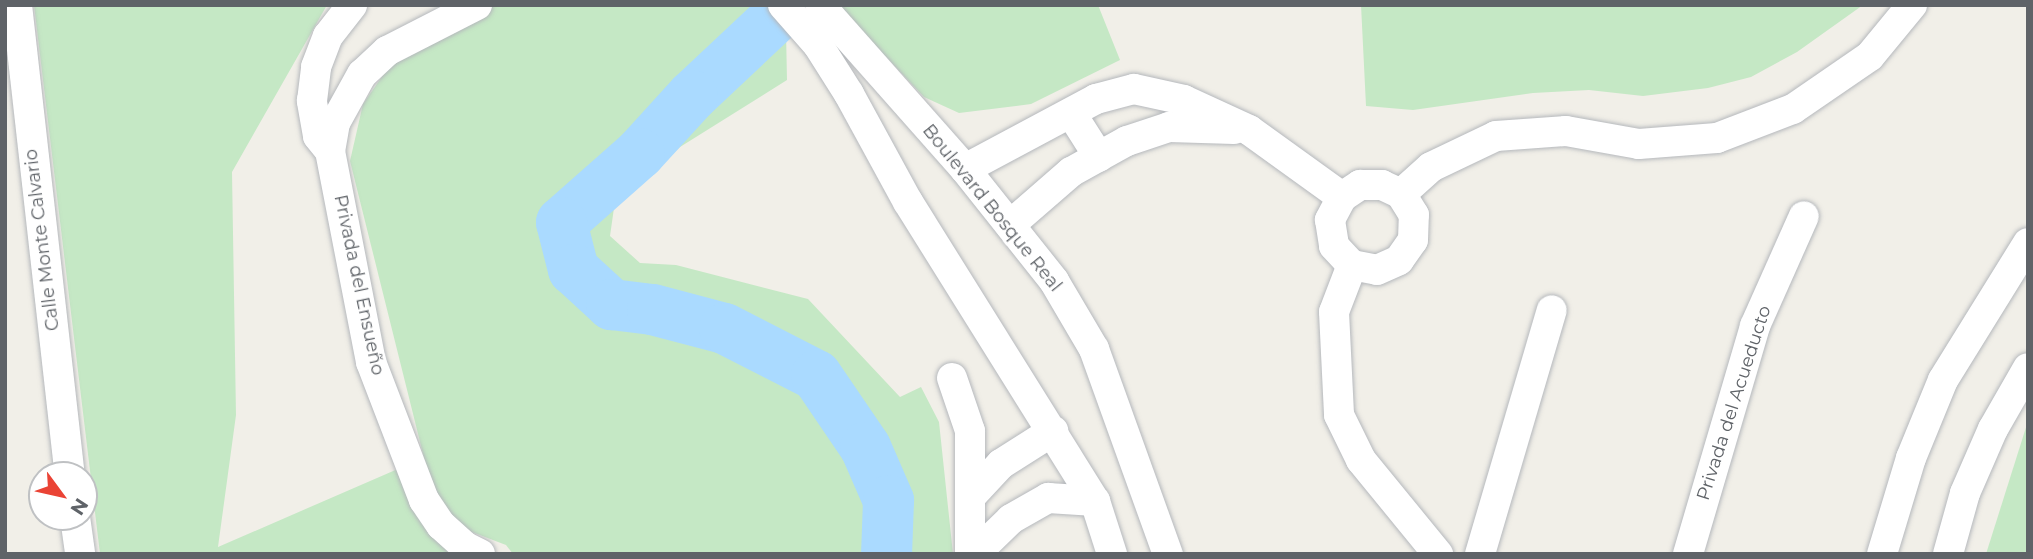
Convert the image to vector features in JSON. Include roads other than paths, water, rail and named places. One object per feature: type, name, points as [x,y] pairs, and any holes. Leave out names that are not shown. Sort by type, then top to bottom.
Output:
[{"type":"street","name":"Privada del Ensueño","points":[[330,151],[318,136],[312,101],[316,67],[328,36],[352,5]]},
{"type":"street","name":"Privada del Ensueño","points":[[477,5],[387,51],[362,74],[335,123],[330,151],[371,362],[424,500],[441,525],[464,546],[480,554]]},
{"type":"street","name":"Boulevard Bosque Real","points":[[783,5],[829,38],[965,169],[1054,281],[1094,349],[1168,554]]},
{"type":"street","name":"Boulevard Bosque Real","points":[[820,5],[829,38],[908,201],[1095,501],[1112,554]]},
{"type":"street","points":[[1401,194],[1431,167],[1496,136],[1566,131],[1639,144],[1717,138],[1793,109],[1870,56],[1912,5]]},
{"type":"street","name":"Calle Monte Calvario","points":[[13,17],[68,461]]},
{"type":"street","points":[[965,169],[1096,99],[1134,89],[1184,100],[1248,130],[1342,197]]},
{"type":"street","points":[[1071,113],[1098,157]]},
{"type":"street","points":[[1010,225],[1071,172],[1098,157],[1169,127],[1248,130]]},
{"type":"street","points":[[1382,185],[1401,194],[1414,215],[1413,240],[1399,260],[1377,270],[1352,265],[1334,246],[1330,220],[1342,197],[1360,186],[1382,185]]},
{"type":"street","name":"Privada del Acueducto","points":[[1688,554],[1755,326],[1804,216]]},
{"type":"street","points":[[1882,554],[1911,458],[1942,380],[2022,261]]},
{"type":"street","points":[[1352,265],[1334,312],[1339,415],[1361,460],[1438,554]]},
{"type":"street","points":[[1480,554],[1552,310]]},
{"type":"street","points":[[1948,554],[1965,493],[2028,368]]},
{"type":"street","points":[[952,378],[970,430],[973,554]]},
{"type":"street","points":[[973,494],[1001,464],[1053,431]]},
{"type":"street","points":[[973,554],[1011,519],[1048,498],[1095,501]]},
{"type":"street","points":[[77,531],[80,554]]},
{"type":"waterway","points":[[788,5],[692,95],[639,153],[561,222],[573,269],[611,304],[652,309],[724,328],[816,375],[865,447],[888,500],[886,554]]}]
